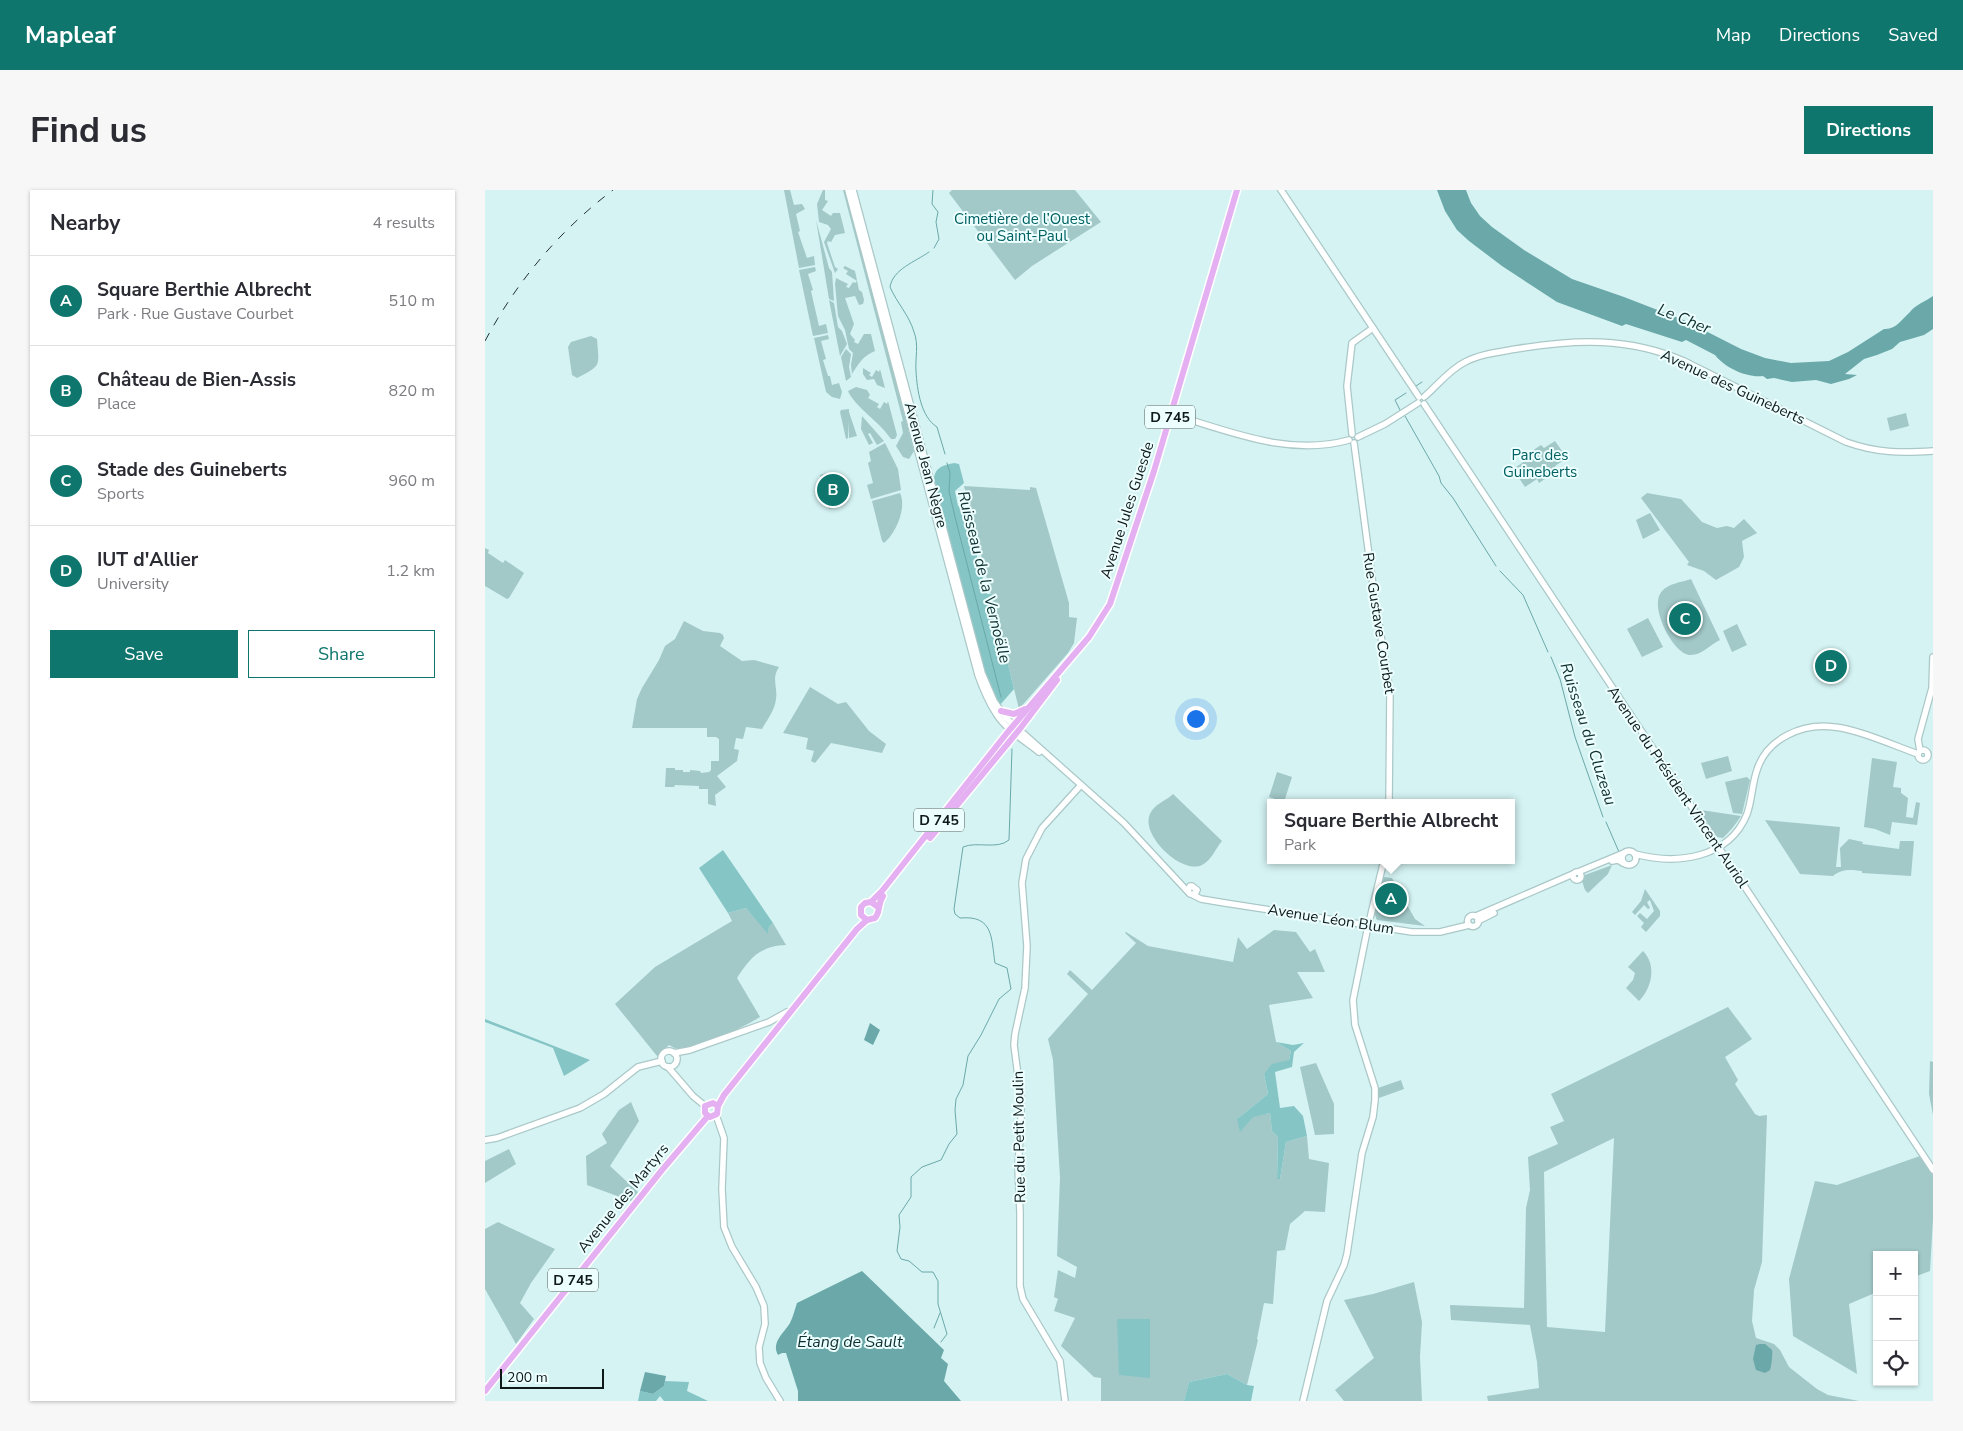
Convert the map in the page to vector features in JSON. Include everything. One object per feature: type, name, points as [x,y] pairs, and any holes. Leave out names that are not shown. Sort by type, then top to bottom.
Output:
[{"type":"main road","name":"Avenue Jean Nègre","points":[[848,190],[973,657],[987,698],[1015,730]]},
{"type":"main road","name":"Avenue Jean Nègre","points":[[853,190],[981,672],[1000,714],[1005,736]]},
{"type":"main road","name":"Avenue Jules Guesde","points":[[1015,730],[1032,704],[1099,622],[1109,604],[1154,471],[1237,190]]},
{"type":"main road","name":"Avenue du Président Vincent Auriol","points":[[1281,190],[1933,1170]]},
{"type":"main road","name":"Rue Gustave Courbet","points":[[1373,328],[1352,343],[1347,386],[1374,593],[1391,700],[1389,799]]},
{"type":"main road","name":"Avenue des Guineberts","points":[[1171,414],[1280,444],[1316,446],[1353,439],[1385,424],[1421,400],[1464,363],[1479,357],[1567,342],[1624,343],[1665,353],[1685,361],[1846,442],[1862,448],[1884,452],[1933,451]]},
{"type":"main road","name":"Avenue Jules Guesde","points":[[1015,730],[1073,656]]},
{"type":"main road","points":[[1901,748],[1913,745],[1918,739],[1932,688],[1933,657]]},
{"type":"main road","name":"D 745","points":[[1000,714],[1017,714],[1032,704]]},
{"type":"main road","name":"Avenue Léon Blum","points":[[1577,875],[1618,860],[1630,866],[1636,857],[1689,858],[1701,856],[1719,847],[1734,834],[1747,813],[1759,764],[1769,748],[1785,736],[1811,727],[1835,727],[1901,748],[1921,752]]},
{"type":"main road","name":"D 745","points":[[871,902],[883,891],[1005,736],[1015,730]]},
{"type":"main road","name":"D 745","points":[[878,907],[883,897],[1015,730]]},
{"type":"main road","name":"Avenue Léon Blum","points":[[1015,730],[1124,823],[1177,881],[1201,899],[1368,924],[1429,930],[1469,922],[1475,926],[1477,918]]},
{"type":"main road","points":[[1921,730],[1923,746],[1921,752]]},
{"type":"main road","points":[[1918,739],[1921,752]]},
{"type":"main road","name":"Rue du Petit Moulin","points":[[1065,1401],[1060,1361],[1023,1299],[1020,1286],[1018,1174],[1021,1099],[1014,1046],[1025,988],[1027,966],[1022,892],[1023,876],[1030,850],[1039,833],[1079,783]]},
{"type":"main road","points":[[1714,840],[1725,840],[1734,834]]},
{"type":"main road","name":"Avenue Léon Blum","points":[[1469,922],[1470,916],[1477,918],[1629,851],[1636,857]]},
{"type":"main road","points":[[1623,863],[1624,853]]},
{"type":"main road","points":[[1303,1401],[1327,1301],[1344,1265],[1347,1254],[1362,1152],[1375,1108],[1375,1088],[1353,1015],[1353,1000],[1368,924],[1383,864]]},
{"type":"main road","points":[[871,902],[878,907],[877,916],[872,920],[864,918],[860,910],[863,905],[871,902]]},
{"type":"main road","points":[[715,1104],[857,924],[864,918]]},
{"type":"main road","points":[[706,1112],[724,1095],[864,918]]},
{"type":"main road","points":[[662,1062],[662,1057],[666,1052],[674,1054],[690,1050],[769,1022],[787,1012]]},
{"type":"main road","points":[[674,1054],[680,1080]]},
{"type":"main road","points":[[662,1062],[680,1080],[706,1112],[716,1115]]},
{"type":"main road","points":[[485,1140],[497,1138],[580,1108],[604,1094],[638,1067],[662,1062]]},
{"type":"main road","points":[[668,1067],[675,1064]]},
{"type":"main road","points":[[715,1104],[718,1112],[716,1115],[724,1138],[722,1189],[724,1227],[732,1247],[762,1300],[766,1319],[759,1347],[760,1363],[766,1378],[780,1401]]},
{"type":"main road","name":"Avenue des Martyrs","points":[[485,1390],[687,1140],[706,1112]]},
{"type":"green space","points":[[784,190],[790,190],[794,205],[802,204],[805,209],[796,214],[800,231],[798,232],[807,258],[814,256],[815,265],[799,268]]},
{"type":"green space","points":[[823,190],[825,190],[825,200],[828,201],[822,210],[831,216],[833,213],[840,213],[845,233],[835,235],[831,242],[828,241],[827,243],[835,267],[838,269],[835,273],[824,242],[831,229],[828,225],[819,222],[817,204]]},
{"type":"green space","points":[[843,190],[845,190],[849,203],[914,451],[909,459],[903,457],[896,446],[903,433],[901,422],[903,421]]},
{"type":"green space","name":"Cimetière de l’Ouest ou Saint-Paul","points":[[952,190],[1075,190],[1101,222],[1032,266],[1015,280],[949,193]]},
{"type":"green space","points":[[816,220],[829,268],[832,272],[834,301],[829,299]]},
{"type":"green space","points":[[845,266],[855,271],[859,290],[862,292],[864,300],[863,304],[859,305],[855,296],[845,298],[854,324],[850,334],[855,340],[854,342],[858,344],[864,334],[871,334],[875,351],[859,363],[852,374],[853,353],[849,349],[845,330],[838,316],[835,284],[836,278],[848,284],[846,287],[849,288],[853,282],[857,281],[846,274],[848,271],[843,268]]},
{"type":"green space","points":[[815,267],[816,271],[808,274],[813,290],[811,291],[819,326],[826,324],[828,333],[813,336],[799,270]]},
{"type":"green space","points":[[829,300],[834,303],[838,327],[842,331],[847,344],[840,356]]},
{"type":"green space","points":[[828,335],[829,339],[821,341],[826,359],[823,360],[832,385],[839,383],[842,392],[840,399],[832,397],[826,392],[814,338]]},
{"type":"green space","points":[[591,336],[597,339],[597,364],[577,378],[572,375],[568,347],[571,342]]},
{"type":"green space","points":[[846,349],[851,354],[849,367],[851,377],[846,381],[841,357]]},
{"type":"green space","points":[[863,368],[871,373],[869,375],[872,377],[876,370],[879,372],[880,369],[885,388],[877,385],[874,379],[867,380],[863,374]]},
{"type":"green space","points":[[856,387],[867,390],[870,395],[868,398],[879,404],[877,407],[880,409],[884,402],[887,404],[888,401],[897,435],[895,439],[891,439],[852,397],[848,391]]},
{"type":"green space","points":[[849,409],[857,436],[849,438],[849,421],[848,438],[846,439],[840,412],[841,410]]},
{"type":"green space","points":[[1906,413],[1909,426],[1890,431],[1887,418]]},
{"type":"green space","points":[[862,416],[884,441],[877,445],[870,433],[868,434],[873,443],[869,445],[861,429]]},
{"type":"green space","name":"Parc des Guineberts","points":[[1555,441],[1567,458],[1555,466],[1558,470],[1539,483],[1537,479],[1525,487],[1513,469],[1525,461],[1523,457],[1541,445],[1544,448]]},
{"type":"green space","points":[[885,443],[898,469],[901,490],[871,499],[867,485],[873,483],[868,463],[871,461],[869,452]]},
{"type":"green space","points":[[827,473],[835,507],[829,509],[820,475]]},
{"type":"green space","points":[[964,486],[1030,490],[1030,487],[1036,488],[1069,603],[1069,617],[1077,618],[1074,643],[1068,653],[1019,709]]},
{"type":"green space","points":[[900,493],[902,506],[899,520],[893,533],[884,543],[872,501]]},
{"type":"green space","points":[[1647,493],[1681,499],[1702,522],[1717,528],[1727,526],[1734,528],[1744,519],[1757,533],[1742,541],[1744,557],[1739,567],[1716,580],[1704,571],[1687,565],[1689,562],[1641,498]]},
{"type":"green space","points":[[1650,513],[1660,530],[1643,539],[1636,520]]},
{"type":"green space","points":[[485,548],[489,550],[488,553],[503,563],[505,560],[524,573],[507,599],[485,586]]},
{"type":"green space","points":[[1691,579],[1720,640],[1701,652],[1689,655],[1676,646],[1670,638],[1661,619],[1658,601],[1660,594],[1666,588]]},
{"type":"green space","points":[[1648,618],[1663,647],[1642,657],[1627,629]]},
{"type":"green space","points":[[684,621],[703,631],[723,635],[724,638],[720,646],[742,661],[754,660],[779,667],[775,675],[776,695],[772,711],[762,729],[746,727],[743,739],[736,738],[734,749],[739,750],[737,761],[717,776],[726,787],[715,795],[716,806],[708,804],[708,789],[699,789],[699,786],[675,785],[674,787],[665,787],[666,768],[675,768],[675,770],[683,770],[683,772],[690,772],[690,770],[700,771],[701,773],[709,772],[711,770],[711,761],[719,761],[719,739],[707,737],[707,728],[632,728],[637,699],[642,688],[665,646],[675,639]]},
{"type":"green space","points":[[1737,624],[1747,645],[1732,652],[1723,631]]},
{"type":"green space","points":[[810,687],[838,704],[846,702],[869,731],[886,744],[882,753],[831,743],[815,763],[811,761],[814,751],[806,749],[808,738],[783,733]]},
{"type":"green space","points":[[1728,756],[1732,771],[1706,779],[1701,763]]},
{"type":"green space","points":[[1872,758],[1897,762],[1893,787],[1901,788],[1901,793],[1908,798],[1906,817],[1913,818],[1916,802],[1920,803],[1917,825],[1892,822],[1890,835],[1864,827]]},
{"type":"green space","points":[[1277,772],[1292,777],[1285,799],[1269,797]]},
{"type":"green space","points":[[1747,777],[1750,780],[1742,814],[1733,813],[1725,782]]},
{"type":"green space","points":[[1173,794],[1222,841],[1211,857],[1202,865],[1194,867],[1174,859],[1157,842],[1151,832],[1150,814],[1157,805]]},
{"type":"green space","points":[[1701,810],[1741,816],[1723,838],[1717,837],[1700,812]]},
{"type":"green space","points":[[1765,820],[1840,827],[1836,867],[1841,867],[1840,848],[1849,839],[1863,842],[1862,844],[1899,849],[1900,841],[1914,841],[1911,876],[1862,873],[1862,871],[1851,870],[1840,872],[1833,876],[1800,874]]},
{"type":"green space","points":[[1612,865],[1608,874],[1588,893],[1582,881],[1585,875]]},
{"type":"green space","points":[[1384,877],[1392,878],[1415,919],[1425,926],[1377,920],[1375,905]]},
{"type":"green space","points":[[1645,889],[1660,911],[1660,916],[1646,932],[1641,927],[1644,923],[1637,916],[1640,913],[1647,919],[1654,911],[1650,900],[1647,902],[1650,908],[1648,909],[1644,905],[1635,915],[1632,912],[1641,901]]},
{"type":"green space","points":[[746,908],[768,932],[769,927],[773,923],[786,945],[769,948],[757,954],[737,978],[760,1017],[709,1042],[680,1049],[669,1045],[657,1056],[615,1004],[655,967],[732,921],[728,913]]},
{"type":"green space","points":[[1274,930],[1296,932],[1310,952],[1315,949],[1325,972],[1297,972],[1313,998],[1269,1005],[1276,1042],[1291,1051],[1289,1060],[1264,1074],[1268,1094],[1237,1119],[1270,1113],[1272,1131],[1278,1137],[1277,1179],[1280,1179],[1286,1142],[1307,1136],[1309,1159],[1329,1163],[1325,1212],[1305,1211],[1290,1224],[1285,1250],[1277,1251],[1273,1304],[1264,1303],[1258,1340],[1247,1385],[1227,1374],[1189,1382],[1184,1401],[1101,1401],[1101,1378],[1094,1377],[1061,1346],[1075,1318],[1054,1311],[1058,1299],[1054,1297],[1058,1270],[1075,1278],[1077,1267],[1057,1256],[1060,1178],[1053,1060],[1048,1039],[1088,994],[1067,974],[1070,970],[1092,990],[1136,943],[1126,932],[1148,946],[1233,962],[1238,937],[1247,949]]},
{"type":"green space","points":[[1643,951],[1650,963],[1651,976],[1647,990],[1639,1001],[1626,988],[1633,980],[1635,973],[1628,967]]},
{"type":"green space","points":[[1728,1007],[1752,1039],[1725,1057],[1738,1080],[1735,1084],[1755,1114],[1759,1116],[1767,1115],[1762,1262],[1754,1290],[1752,1321],[1756,1338],[1774,1344],[1780,1350],[1789,1367],[1817,1389],[1828,1395],[1859,1401],[1488,1401],[1487,1396],[1539,1388],[1537,1362],[1530,1325],[1451,1320],[1450,1305],[1524,1308],[1526,1208],[1530,1190],[1528,1157],[1558,1144],[1550,1127],[1564,1121],[1551,1094]],"holes":[[[1614,1138],[1605,1332],[1547,1327],[1544,1172]]]},
{"type":"green space","points":[[1930,1061],[1933,1062],[1933,1115],[1929,1094]]},
{"type":"green space","points":[[1316,1063],[1334,1104],[1334,1134],[1315,1135],[1300,1067]]},
{"type":"green space","points":[[1401,1080],[1404,1089],[1379,1098],[1378,1088]]},
{"type":"green space","points":[[631,1102],[639,1121],[610,1166],[638,1192],[631,1201],[587,1185],[586,1156],[607,1143],[602,1134],[619,1110]]},
{"type":"green space","points":[[509,1149],[516,1164],[485,1183],[485,1161]]},
{"type":"green space","points":[[1920,1156],[1933,1175],[1930,1271],[1918,1276],[1918,1251],[1873,1251],[1873,1294],[1849,1304],[1857,1374],[1793,1336],[1789,1279],[1815,1181],[1837,1185]]},
{"type":"green space","points":[[498,1222],[555,1249],[531,1283],[520,1303],[534,1319],[516,1344],[485,1289],[485,1229]]},
{"type":"green space","points":[[1414,1282],[1422,1322],[1420,1357],[1422,1401],[1344,1401],[1335,1390],[1374,1358],[1344,1300]]},
{"type":"shaded area","points":[[954,463],[959,464],[964,483],[955,491],[958,506],[964,507],[987,594],[991,594],[1014,689],[1000,705],[986,677],[934,479],[938,469]]},
{"type":"shaded area","points":[[723,850],[773,923],[769,927],[768,934],[746,908],[728,913],[699,868]]},
{"type":"shaded area","points":[[485,1019],[590,1060],[564,1076],[553,1048],[485,1022]]},
{"type":"shaded area","points":[[1276,1042],[1293,1045],[1304,1043],[1294,1052],[1292,1067],[1275,1072],[1280,1108],[1294,1106],[1303,1116],[1307,1136],[1286,1142],[1280,1179],[1277,1179],[1278,1137],[1272,1131],[1270,1113],[1253,1117],[1240,1132],[1237,1119],[1268,1094],[1264,1074],[1272,1064],[1289,1060],[1291,1051]]},
{"type":"shaded area","points":[[1117,1319],[1150,1319],[1150,1378],[1119,1375]]},
{"type":"shaded area","points":[[1227,1374],[1247,1385],[1254,1386],[1251,1401],[1184,1401],[1189,1382]]},
{"type":"shaded area","points":[[665,1381],[689,1382],[687,1391],[708,1401],[664,1401],[660,1396],[656,1401],[638,1401],[640,1391],[653,1394],[664,1386]]},
{"type":"water","points":[[1437,190],[1466,190],[1471,203],[1480,216],[1492,227],[1524,250],[1572,279],[1686,321],[1741,349],[1765,358],[1791,363],[1829,361],[1848,352],[1884,329],[1892,328],[1915,307],[1933,296],[1933,329],[1924,335],[1900,342],[1892,349],[1864,359],[1845,374],[1857,375],[1831,384],[1816,380],[1792,382],[1743,374],[1724,364],[1715,355],[1686,340],[1682,342],[1626,324],[1622,326],[1557,302],[1502,266],[1457,230],[1445,211]]},
{"type":"water","points":[[870,1023],[880,1030],[873,1045],[864,1040]]},
{"type":"water","name":"Étang de Sault","points":[[862,1271],[944,1350],[941,1358],[948,1364],[944,1381],[961,1401],[798,1401],[798,1391],[786,1353],[778,1355],[776,1350],[777,1342],[790,1323],[797,1303]]},
{"type":"water","points":[[1765,1344],[1772,1350],[1770,1370],[1765,1373],[1756,1370],[1753,1359],[1756,1345]]},
{"type":"water","points":[[645,1372],[666,1376],[664,1386],[653,1394],[640,1391]]},
{"type":"waterway","name":"Ruisseau de la Vernoëlle","points":[[933,190],[932,204],[938,212],[936,222],[939,239],[934,248]]},
{"type":"waterway","name":"Ruisseau de la Vernoëlle","points":[[929,252],[905,266],[895,275],[890,287],[914,332],[917,347],[917,378],[921,402],[927,417],[937,427],[945,454]]},
{"type":"waterway","name":"Ruisseau du Cluzeau","points":[[1416,386],[1422,382]]},
{"type":"waterway","name":"Ruisseau du Cluzeau","points":[[1400,410],[1395,400],[1406,393]]},
{"type":"waterway","name":"Ruisseau du Cluzeau","points":[[1405,416],[1439,476],[1441,483],[1453,498],[1496,566]]},
{"type":"waterway","name":"Ruisseau de la Vernoëlle","points":[[947,463],[950,473],[949,491],[1001,697]]},
{"type":"waterway","name":"Ruisseau du Cluzeau","points":[[1500,571],[1523,595],[1548,652]]},
{"type":"waterway","name":"Ruisseau du Cluzeau","points":[[1551,657],[1560,679],[1575,737],[1603,817]]},
{"type":"waterway","name":"Ruisseau de la Vernoëlle","points":[[941,1342],[947,1334],[938,1304],[938,1281],[933,1272],[922,1272],[909,1261],[901,1259],[897,1251],[900,1227],[899,1215],[911,1197],[911,1177],[922,1167],[941,1160],[949,1144],[957,1134],[956,1099],[963,1085],[968,1056],[999,999],[1011,989],[1007,968],[995,963],[991,937],[985,924],[971,918],[960,918],[955,914],[954,909],[963,847],[969,845],[993,845],[1009,840],[1012,749]]},
{"type":"waterway","name":"Ruisseau du Cluzeau","points":[[1606,822],[1619,852]]},
{"type":"waterway","name":"Ruisseau de la Vernoëlle","points":[[934,1328],[940,1313]]},
{"type":"railway","points":[[485,341],[511,298],[541,258],[575,222],[613,190]]},
{"type":"place","name":"Château de Bien-Assis","points":[[833,490]]},
{"type":"place","name":"Stade des Guineberts","points":[[1685,619]]},
{"type":"place","name":"IUT d'Allier","points":[[1831,666]]},
{"type":"place","name":"Square Berthie Albrecht","points":[[1391,899]]},
{"type":"water label","name":"Le Cher","points":[[1684,319]]}]
